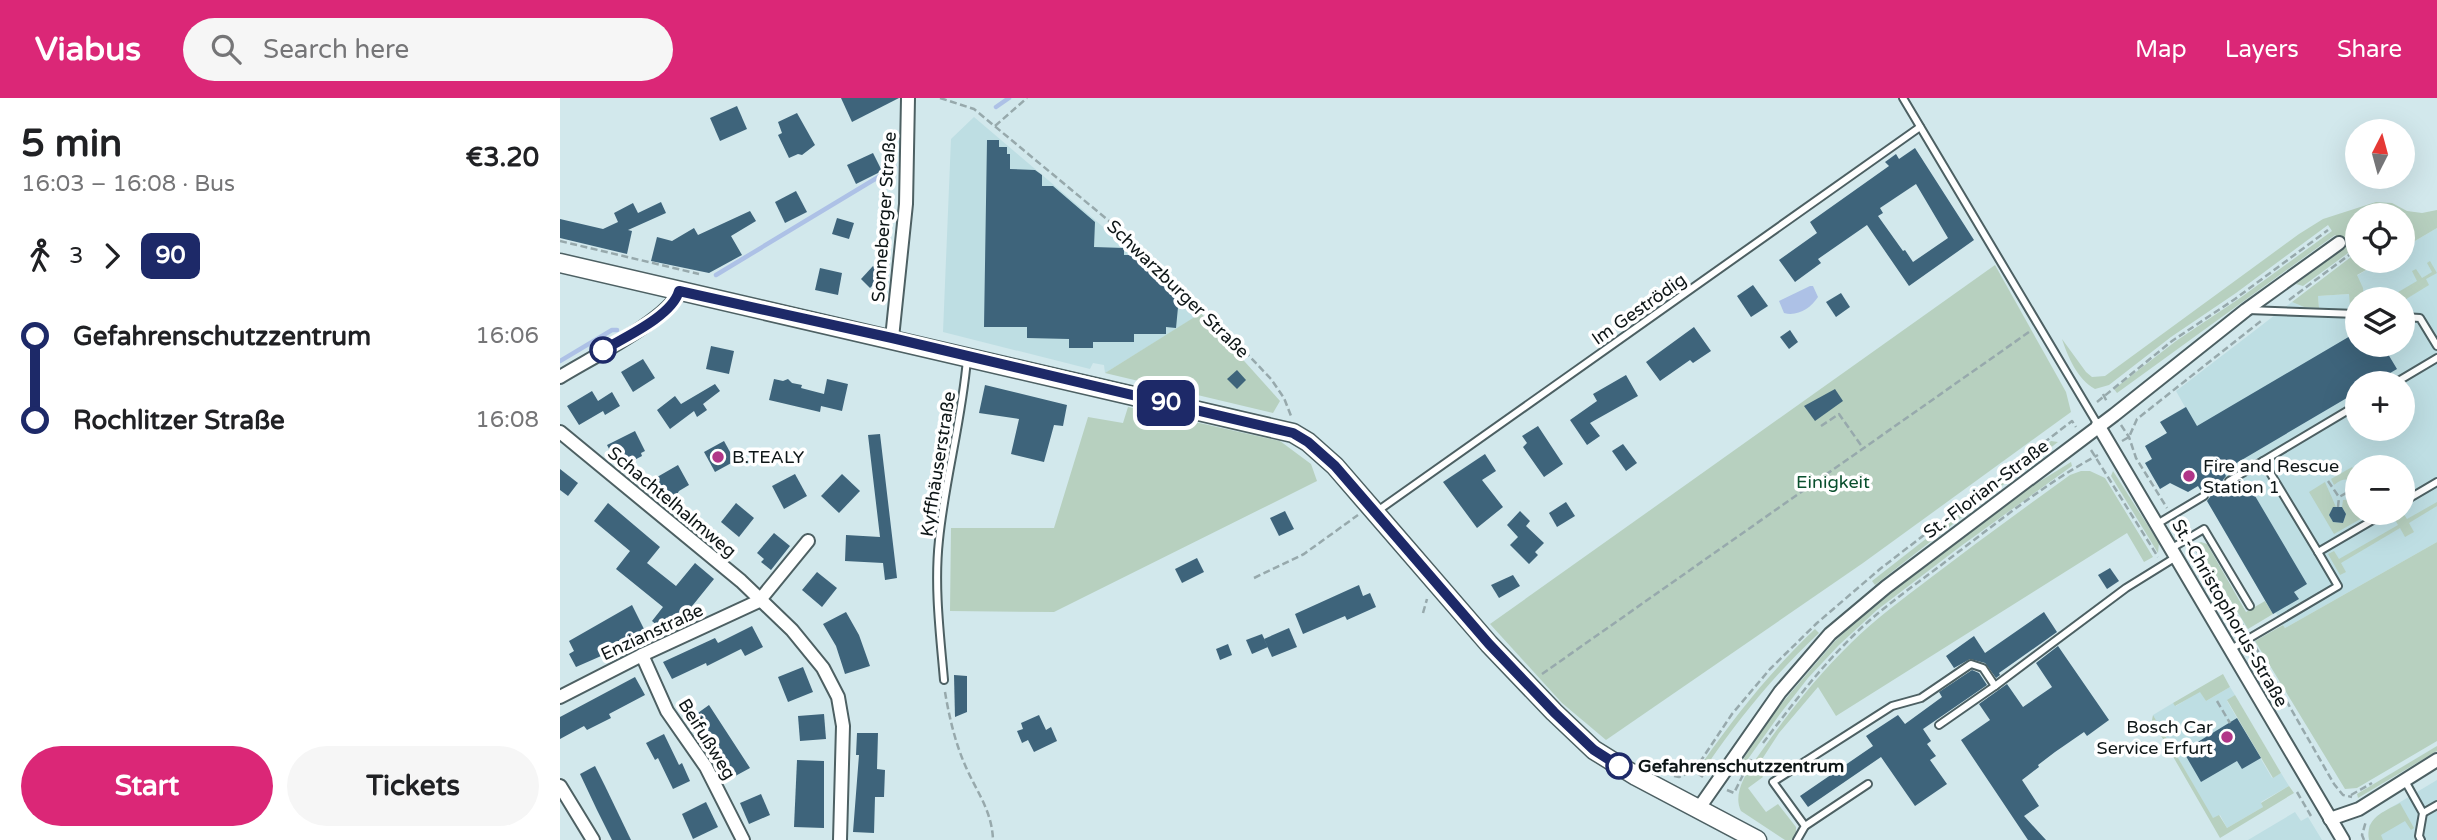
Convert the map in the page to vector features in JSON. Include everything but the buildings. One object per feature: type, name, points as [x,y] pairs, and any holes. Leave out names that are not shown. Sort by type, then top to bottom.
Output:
[{"type":"street","name":"Sonneberger Straße","points":[[892,338],[906,204],[908,98]]},
{"type":"street","name":"St.-Florian-Straße","points":[[1699,808],[1780,692],[1830,634],[1886,587],[2114,415],[2246,310],[2339,243]]},
{"type":"street","points":[[560,263],[1293,433],[1308,442],[1335,466],[1489,644],[1594,750],[1636,776],[1757,840]]},
{"type":"street","points":[[560,377],[653,321],[677,300],[679,291]]},
{"type":"street","name":"St.-Christophorus-Straße","points":[[2098,425],[2343,840]]},
{"type":"street","name":"Schachtelhalmweg","points":[[560,432],[741,581],[810,650],[823,668],[838,697],[843,726],[840,840]]},
{"type":"street","points":[[760,601],[808,541]]},
{"type":"street","name":"Enzianstraße","points":[[560,697],[642,655],[760,601]]},
{"type":"street","name":"Beifußweg","points":[[642,655],[667,711],[706,767],[743,840]]},
{"type":"street","points":[[2330,819],[2359,809],[2437,760]]},
{"type":"street","points":[[560,786],[593,840]]},
{"type":"lane","points":[[1903,98],[2098,425]]},
{"type":"lane","name":"Im Geströdig","points":[[1372,510],[1920,127]]},
{"type":"lane","points":[[2246,310],[2345,314]]},
{"type":"lane","points":[[2415,318],[2420,318],[2437,346]]},
{"type":"lane","name":"Kyffhäuserstraße","points":[[944,680],[939,624],[938,543],[964,398],[967,356]]},
{"type":"lane","points":[[2415,371],[2437,358]]},
{"type":"lane","points":[[2229,481],[2345,412]]},
{"type":"lane","points":[[2231,649],[2338,586],[2263,461]]},
{"type":"lane","points":[[2415,495],[2437,482]]},
{"type":"lane","points":[[2157,524],[2204,495]]},
{"type":"lane","points":[[2318,552],[2364,525]]},
{"type":"lane","points":[[1939,725],[2126,588],[2163,565],[2189,538],[2204,529],[2250,606]]},
{"type":"lane","points":[[1805,826],[1773,782],[1892,706],[1922,698],[1971,664],[1983,667],[1996,685]]},
{"type":"lane","points":[[2404,780],[2423,813],[2419,836],[2421,840]]},
{"type":"lane","points":[[1797,840],[1805,826],[1868,784]]},
{"type":"lane","points":[[2423,813],[2437,805]]},
{"type":"path","name":"Schwarzburger Straße","points":[[940,98],[974,108],[1138,245],[1271,379],[1289,410],[1293,433]]},
{"type":"path","points":[[995,126],[1027,98]]},
{"type":"path","points":[[2072,421],[2172,341],[2235,299],[2328,230]]},
{"type":"path","points":[[560,242],[699,274]]},
{"type":"path","points":[[1761,746],[1806,688],[1855,635],[1890,604],[2072,470],[2129,437],[2137,419],[2345,258]]},
{"type":"path","points":[[1530,687],[1539,676],[2039,324]]},
{"type":"path","points":[[2103,394],[2129,437],[2136,458],[2172,515]]},
{"type":"path","points":[[1821,426],[1839,414],[1863,448]]},
{"type":"path","points":[[2083,437],[2163,565]]},
{"type":"path","points":[[2328,481],[2339,497],[2338,507]]},
{"type":"path","points":[[2339,497],[2345,494]]},
{"type":"path","points":[[1254,578],[1304,554],[1372,510]]},
{"type":"path","points":[[2189,538],[2334,784],[2343,795],[2351,795],[2367,821],[2362,835],[2364,840]]},
{"type":"path","points":[[944,680],[957,743],[964,764],[983,795],[993,840]]},
{"type":"path","points":[[2217,701],[2230,723]]},
{"type":"path","points":[[1734,793],[1753,755]]},
{"type":"path","points":[[2295,789],[2314,821]]},
{"type":"shaded area","points":[[974,117],[1183,295],[1197,316],[1105,373],[1104,365],[1093,363],[1090,369],[943,332],[951,139]]},
{"type":"shaded area","points":[[2437,228],[2437,542],[2285,628],[2276,613],[2273,614],[2190,472],[2160,489],[2145,463],[2152,459],[2145,446],[2167,433],[2160,422],[2185,407],[2176,391],[2292,302],[2304,307],[2319,307],[2318,296],[2345,294],[2345,357],[2415,357],[2415,287],[2351,287],[2353,278],[2362,273],[2415,273],[2415,241]]},
{"type":"shaded area","points":[[2230,687],[2235,695],[2227,701],[2272,778],[2281,773],[2289,786],[2261,802],[2263,807],[2227,828],[2220,815],[2213,819],[2153,715],[2173,703],[2176,706],[2200,691],[2206,701]]},
{"type":"shaded area","points":[[2437,780],[2437,840],[2369,840],[2369,826],[2377,816]]},
{"type":"shaded area","points":[[2295,812],[2301,821],[2308,817],[2322,840],[2248,840]]},
{"type":"green space","points":[[2437,210],[2437,228],[2415,241],[2415,212]]},
{"type":"green space","points":[[2345,212],[2345,255],[2303,286],[2296,284],[2344,247],[2335,235],[2117,393],[2114,389],[2176,341],[2332,231],[2328,225],[2171,337],[2109,385],[2095,389],[2083,380],[2074,367],[2062,339],[2086,372],[2092,377],[2105,376],[2323,219]]},
{"type":"green space","points":[[2430,261],[2437,273],[2426,279],[2429,285],[2415,294],[2415,287],[2407,287],[2417,281],[2413,273],[2415,270],[2422,278],[2432,272],[2427,263]]},
{"type":"green space","points":[[2345,262],[2345,273],[2361,273],[2357,275],[2363,287],[2345,287],[2345,294],[2318,296],[2319,308],[2304,307],[2292,302]]},
{"type":"green space","name":"Einigkeit","points":[[1995,265],[2066,392],[2071,412],[1863,563],[1606,740],[1562,703],[1490,624]]},
{"type":"green space","points":[[1201,313],[1280,401],[1273,413],[1105,373]]},
{"type":"green space","points":[[1128,407],[1280,441],[1311,464],[1317,481],[1054,612],[950,611],[951,528],[1054,528],[1088,417],[1123,423]]},
{"type":"green space","points":[[2051,441],[2058,442],[1875,585],[1872,581]]},
{"type":"green space","points":[[2071,462],[2072,466],[1877,610],[1839,645],[1808,678],[1738,773],[1734,773],[1776,710],[1835,641],[1873,606],[2021,493]]},
{"type":"green space","points":[[2090,471],[2105,478],[2153,557],[2144,562],[2127,533],[1836,716],[1818,687],[1779,733],[1757,767],[1763,777],[1748,788],[1766,812],[1778,804],[1796,827],[1796,834],[1792,840],[1785,840],[1741,811],[1740,787],[1753,763],[1804,694],[1851,643],[1964,552],[2070,475]]},
{"type":"green space","points":[[2113,471],[2159,543],[2158,553],[2111,476]]},
{"type":"green space","points":[[2345,471],[2345,480],[2334,485],[2331,479]]},
{"type":"green space","points":[[2325,482],[2336,507],[2333,507],[2329,515],[2333,522],[2343,523],[2345,517],[2345,525],[2350,525],[2334,534],[2309,492]]},
{"type":"green space","points":[[2437,502],[2437,506],[2415,519],[2415,514]]},
{"type":"green space","points":[[2398,525],[2410,525],[2414,532],[2405,537],[2400,528],[2341,563],[2346,572],[2340,575],[2328,554],[2334,551],[2339,559]]},
{"type":"green space","points":[[2437,542],[2437,741],[2357,788],[2345,789],[2255,641],[2283,625],[2285,628]]},
{"type":"green space","points":[[2196,544],[2207,544],[2246,612],[2265,601],[2273,614],[2248,629]]},
{"type":"green space","points":[[1815,629],[1819,633],[1758,697],[1705,768],[1703,762],[1742,709]]},
{"type":"green space","points":[[2223,674],[2230,687],[2206,701],[2200,692],[2175,706],[2173,703]]},
{"type":"green space","points":[[2235,695],[2281,773],[2273,778],[2227,700]]},
{"type":"green space","points":[[2153,715],[2213,818],[2219,815],[2227,828],[2263,807],[2261,803],[2289,786],[2294,793],[2220,838],[2152,720]]},
{"type":"green space","points":[[2437,746],[2437,751],[2358,798],[2357,794]]},
{"type":"green space","points":[[2400,803],[2414,828],[2411,830],[2405,821],[2381,835],[2383,840],[2369,840],[2368,832],[2373,821]]},
{"type":"water","points":[[1813,286],[1818,297],[1812,305],[1799,313],[1784,313],[1779,301]]},
{"type":"waterway","points":[[996,107],[1009,98]]},
{"type":"waterway","points":[[716,275],[895,167]]},
{"type":"waterway","points":[[560,361],[612,330],[617,330]]},
{"type":"bus line","name":"90","points":[[603,350],[653,321],[677,300],[679,291],[892,338],[1293,433],[1308,442],[1335,466],[1489,644],[1554,712],[1594,750],[1619,766]]},
{"type":"place","name":"B.TEALY","points":[[718,457]]},
{"type":"place","name":"Fire and Rescue Station 1","points":[[2189,476]]},
{"type":"place","name":"Bosch Car Service Erfurt","points":[[2227,737]]},
{"type":"place","name":"Gefahrenschutzzentrum","points":[[1619,766]]}]
